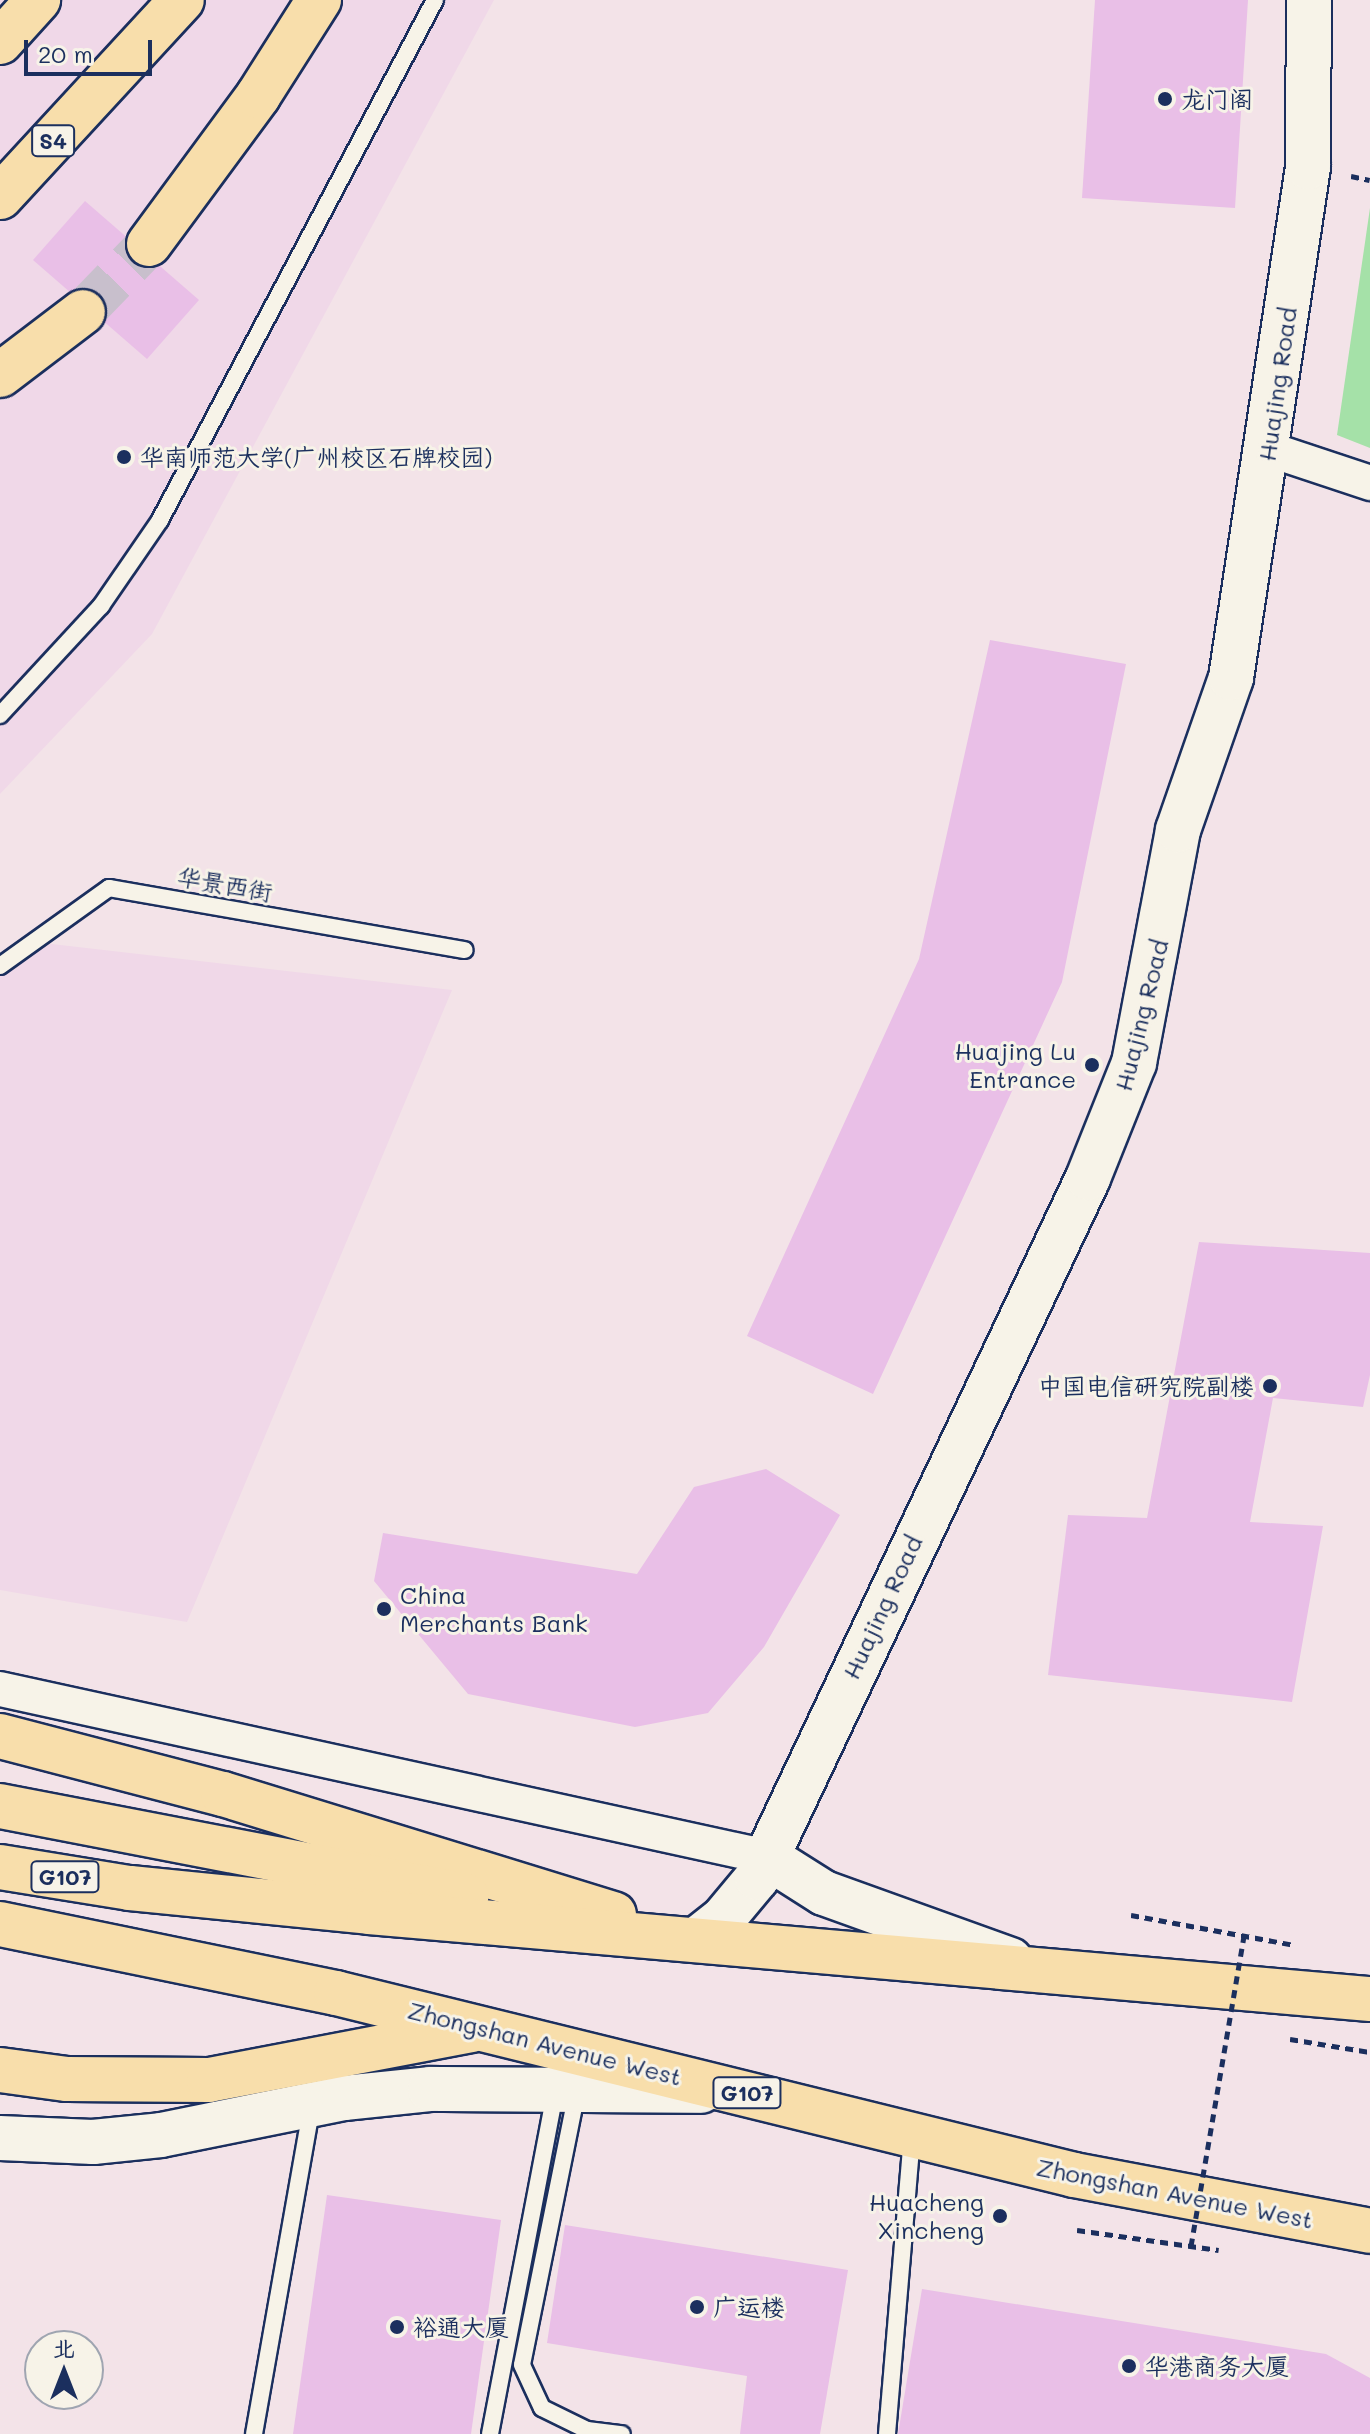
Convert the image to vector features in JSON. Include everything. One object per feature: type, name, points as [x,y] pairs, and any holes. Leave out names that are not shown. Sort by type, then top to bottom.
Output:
[{"type":"highway","points":[[0,42],[38,0]]},
{"type":"highway","name":"S4","points":[[0,197],[182,0]]},
{"type":"highway","points":[[149,244],[258,96],[319,0]]},
{"type":"highway","points":[[0,375],[83,312]]},
{"type":"highway","points":[[11,1738],[223,1794],[696,1940]]},
{"type":"highway","points":[[0,1806],[696,1940]]},
{"type":"highway","name":"G107","points":[[0,1867],[130,1888],[696,1940],[1368,1992]]},
{"type":"highway","name":"Zhongshan Avenue West","points":[[0,1924],[126,1947],[485,2028],[912,2136],[1163,2194],[1370,2231]]},
{"type":"highway","points":[[0,2070],[83,2080],[209,2080],[485,2028]]},
{"type":"street","name":"Huajing Road","points":[[696,1940],[740,1900],[767,1857],[1092,1169],[1134,1063],[1178,830],[1231,678],[1268,449],[1308,167],[1309,0]]},
{"type":"street","points":[[0,393],[83,312]]},
{"type":"street","points":[[1268,449],[1370,483]]},
{"type":"street","points":[[0,1689],[767,1857],[824,1893],[1029,1966]]},
{"type":"street","points":[[0,2138],[93,2142],[312,2104],[430,2089],[741,2091]]},
{"type":"lane","points":[[0,715],[101,606],[160,520],[435,0]]},
{"type":"lane","name":"华景西街","points":[[0,966],[109,888],[465,950]]},
{"type":"lane","points":[[490,2434],[566,2090]]},
{"type":"lane","points":[[566,2090],[522,2365],[542,2408],[587,2430],[622,2434]]},
{"type":"lane","points":[[254,2434],[312,2104]]},
{"type":"lane","points":[[887,2434],[912,2136]]},
{"type":"path","points":[[1077,2230],[1191,2246],[1230,2030],[1244,1936],[1131,1915]]},
{"type":"path","points":[[1230,2030],[1246,2032]]},
{"type":"path","points":[[1277,2037],[1370,2052]]},
{"type":"shaded area","name":"华南师范大学(广州校区石牌校园)","points":[[0,0],[494,0],[152,634],[0,794]]},
{"type":"shaded area","points":[[43,943],[452,990],[187,1622],[0,1590],[0,975]]},
{"type":"green space","points":[[1370,208],[1370,448],[1337,435]]},
{"type":"building","name":"龙门阁","points":[[1095,0],[1248,0],[1235,208],[1082,198]]},
{"type":"building","points":[[85,201],[199,300],[147,359],[33,260]]},
{"type":"building","points":[[990,640],[1126,664],[1062,982],[873,1394],[747,1336],[919,959]]},
{"type":"building","points":[[1199,1242],[1370,1253],[1370,1375],[1363,1407],[1273,1398],[1250,1522],[1323,1526],[1292,1702],[1048,1675],[1068,1515],[1147,1518]]},
{"type":"building","points":[[766,1469],[840,1515],[764,1647],[708,1713],[635,1727],[468,1694],[374,1581],[383,1533],[637,1574],[694,1487]]},
{"type":"building","name":"裕通大厦","points":[[327,2195],[501,2220],[471,2434],[293,2434]]},
{"type":"building","name":"广运楼","points":[[565,2225],[848,2270],[820,2434],[740,2434],[747,2376],[547,2343]]},
{"type":"building","name":"华港商务大厦","points":[[922,2289],[1326,2354],[1370,2378],[1370,2434],[898,2434]]},
{"type":"tunnel","points":[[83,312],[149,244]]},
{"type":"place","name":"龙门阁","points":[[1165,99]]},
{"type":"place","name":"华南师范大学(广州校区石牌校园)","points":[[124,457]]},
{"type":"place","name":"Huajing Lu Entrance","points":[[1092,1065]]},
{"type":"place","name":"中国电信研究院副楼","points":[[1270,1386]]},
{"type":"place","name":"China Merchants Bank","points":[[384,1609]]},
{"type":"place","name":"Huacheng Xincheng","points":[[1000,2216]]},
{"type":"place","name":"广运楼","points":[[697,2307]]},
{"type":"place","name":"裕通大厦","points":[[397,2327]]},
{"type":"place","name":"华港商务大厦","points":[[1129,2366]]}]
